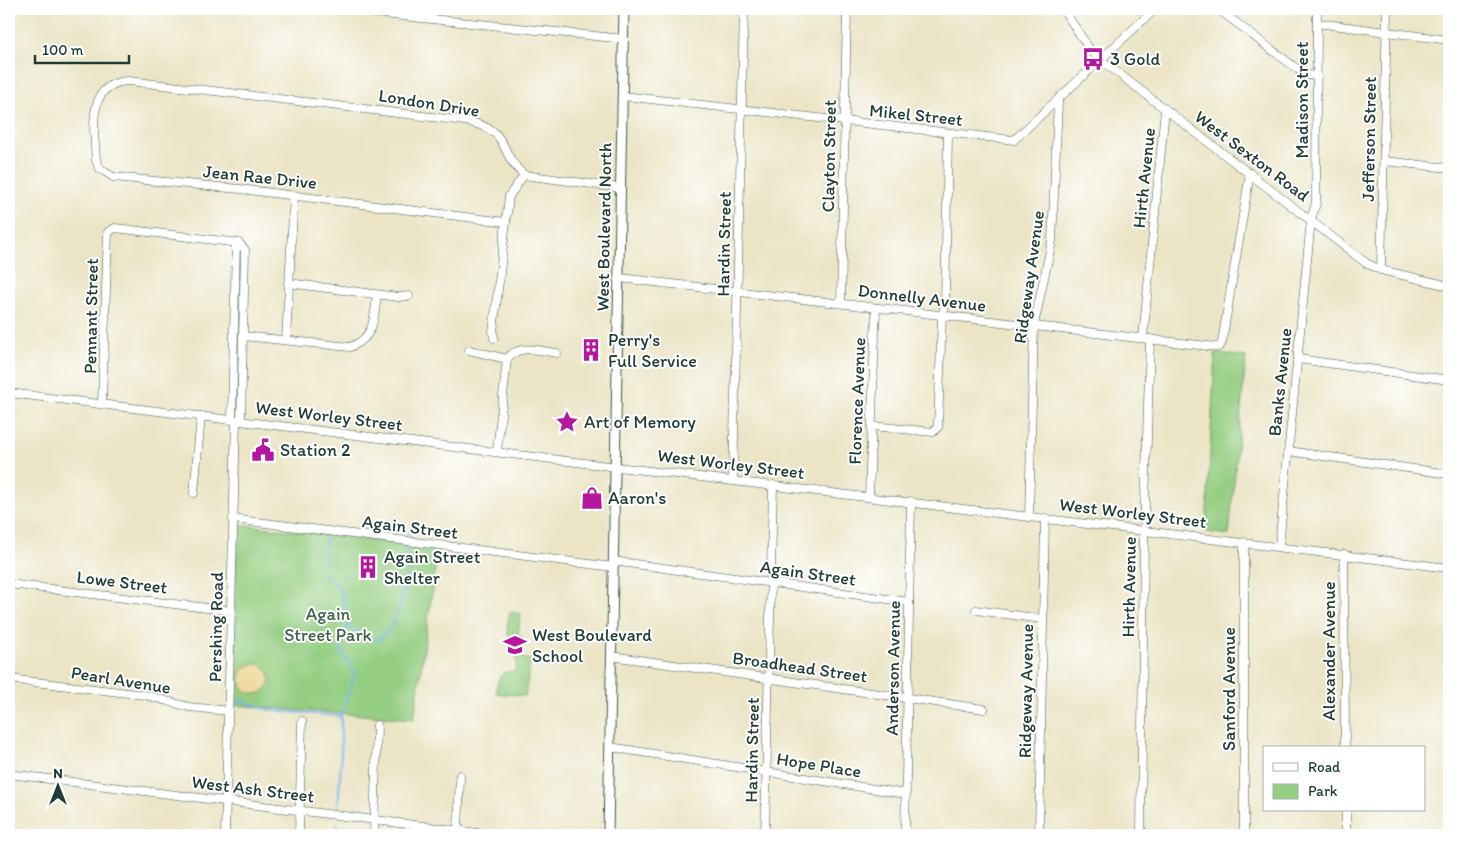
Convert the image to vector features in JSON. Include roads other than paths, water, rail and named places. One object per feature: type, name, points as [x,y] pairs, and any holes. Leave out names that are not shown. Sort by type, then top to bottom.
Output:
[{"type":"main road","name":"West Boulevard North","points":[[608,835],[624,9]]},
{"type":"street","points":[[360,9],[374,14],[624,40]]},
{"type":"street","name":"Hardin Street","points":[[733,480],[744,9]]},
{"type":"street","name":"Clayton Street","points":[[841,304],[847,9]]},
{"type":"street","name":"West Sexton Road","points":[[1063,9],[1090,50],[1101,60],[1366,263],[1381,270],[1449,286]]},
{"type":"street","name":"Mikel Street","points":[[623,96],[1014,140],[1155,9]]},
{"type":"street","points":[[1218,9],[1297,69],[1308,75],[1317,76]]},
{"type":"street","name":"Madison Street","points":[[1311,220],[1316,203],[1317,9]]},
{"type":"street","name":"Jefferson Street","points":[[1381,270],[1387,9]]},
{"type":"street","points":[[1317,23],[1386,34],[1449,40]]},
{"type":"street","name":"London Drive","points":[[106,87],[129,81],[298,100],[480,124],[501,138],[513,163],[524,175]]},
{"type":"street","name":"Jean Rae Drive","points":[[106,87],[96,105],[96,160],[105,173],[123,180],[294,195],[506,222]]},
{"type":"street","name":"Ridgeway Avenue","points":[[1029,516],[1034,326],[1052,241],[1058,101]]},
{"type":"street","name":"Hirth Avenue","points":[[1142,835],[1146,339],[1166,109]]},
{"type":"street","points":[[872,426],[933,432],[938,427],[942,315],[945,306],[948,134]]},
{"type":"street","points":[[1384,161],[1449,168]]},
{"type":"street","name":"Donnelly Avenue","points":[[620,278],[1220,346],[1250,174]]},
{"type":"street","points":[[494,338],[493,332],[509,196],[524,175],[621,188]]},
{"type":"street","points":[[286,340],[294,195]]},
{"type":"street","name":"Banks Avenue","points":[[1279,546],[1311,220]]},
{"type":"street","name":"Pennant Street","points":[[102,404],[107,236],[111,230],[115,228],[240,244]]},
{"type":"street","points":[[236,420],[240,244]]},
{"type":"street","name":"Pershing Road","points":[[225,835],[236,420],[243,336],[240,244]]},
{"type":"street","points":[[288,283],[409,296]]},
{"type":"street","points":[[243,336],[344,348],[358,344],[372,330],[378,294]]},
{"type":"street","name":"Florence Avenue","points":[[869,496],[876,308]]},
{"type":"street","points":[[497,451],[506,359],[515,350],[522,349],[557,354]]},
{"type":"street","points":[[469,350],[506,359]]},
{"type":"street","points":[[1298,359],[1449,380]]},
{"type":"street","name":"West Worley Street","points":[[9,393],[911,501],[1449,568]]},
{"type":"street","points":[[194,493],[201,416]]},
{"type":"street","points":[[1288,451],[1449,474]]},
{"type":"street","name":"Hardin Street","points":[[766,835],[773,485]]},
{"type":"street","name":"Anderson Avenue","points":[[905,835],[911,501]]},
{"type":"street","name":"Ridgeway Avenue","points":[[1039,835],[1045,518]]},
{"type":"street","name":"Again Street","points":[[233,519],[770,583],[909,602]]},
{"type":"street","name":"Sanford Avenue","points":[[1244,542],[1244,835]]},
{"type":"street","name":"Alexander Avenue","points":[[1344,554],[1345,746]]},
{"type":"street","name":"Lowe Street","points":[[9,584],[232,611]]},
{"type":"street","points":[[976,610],[1042,620]]},
{"type":"street","name":"Broadhead Street","points":[[611,656],[984,709]]},
{"type":"street","name":"Pearl Avenue","points":[[9,679],[145,695],[189,707],[229,712]]},
{"type":"street","points":[[299,835],[302,721]]},
{"type":"street","points":[[374,835],[377,725]]},
{"type":"street","name":"Hope Place","points":[[610,747],[906,794]]},
{"type":"street","name":"West Ash Street","points":[[9,774],[494,835]]},
{"type":"street","points":[[458,831],[460,775]]},
{"type":"street","points":[[1346,812],[1346,835]]},
{"type":"waterway","points":[[407,536],[410,531]]},
{"type":"waterway","points":[[324,563],[326,537]]},
{"type":"waterway","points":[[348,626],[367,637],[379,640],[388,631],[403,596],[406,545]]},
{"type":"waterway","points":[[323,573],[340,590],[346,610],[348,626],[343,634],[340,645],[355,674],[341,715]]},
{"type":"waterway","points":[[238,700],[270,710],[341,716],[341,763],[338,807]]},
{"type":"waterway","points":[[337,823],[337,835]]},
{"type":"place","name":"3 Gold","points":[[1093,59]]},
{"type":"place","name":"Perry's Full Service","points":[[591,350]]},
{"type":"place","name":"Art of Memory","points":[[567,422]]},
{"type":"place","name":"Station 2","points":[[263,450]]},
{"type":"place","name":"Aaron's","points":[[592,498]]},
{"type":"place","name":"Again Street Shelter","points":[[368,567]]},
{"type":"place","name":"West Boulevard School","points":[[515,645]]},
{"type":"park label","name":"Again Street Park","points":[[328,624]]}]
